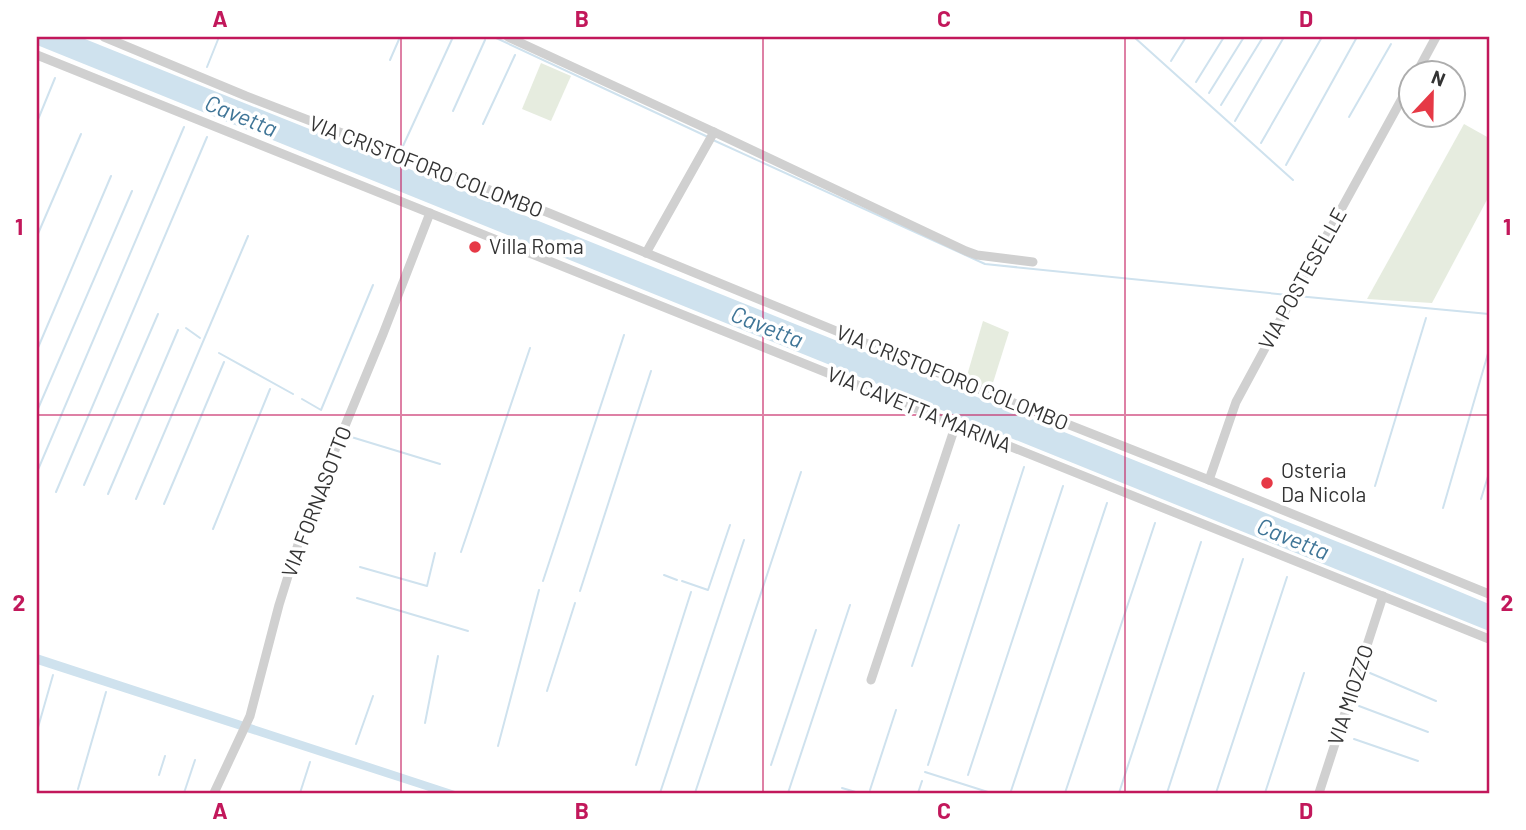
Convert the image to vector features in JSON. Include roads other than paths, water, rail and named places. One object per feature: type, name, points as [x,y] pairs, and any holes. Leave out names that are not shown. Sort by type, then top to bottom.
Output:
[{"type":"street","name":"VIA CRISTOFORO COLOMBO","points":[[104,37],[306,120],[548,213],[1489,594]]},
{"type":"street","points":[[508,37],[712,136],[966,251],[977,255],[1033,262]]},
{"type":"street","points":[[1424,60],[1436,37]]},
{"type":"street","name":"VIA CAVETTA MARINA","points":[[37,55],[1489,639]]},
{"type":"street","name":"VIA POSTESELLE","points":[[1209,480],[1236,402],[1396,109]]},
{"type":"street","points":[[646,253],[712,136]]},
{"type":"street","name":"VIA FORNASOTTO","points":[[214,793],[250,718],[279,605],[304,525],[430,213]]},
{"type":"street","points":[[871,680],[956,424]]},
{"type":"street","name":"VIA MIOZZO","points":[[1319,793],[1383,596]]},
{"type":"water","name":"Cavetta","points":[[37,37],[80,37],[1393,564],[1489,604],[1489,631],[37,45]]},
{"type":"water","points":[[37,654],[461,793],[435,793],[37,664]]},
{"type":"waterway","points":[[207,67],[219,37]]},
{"type":"waterway","points":[[390,60],[400,37]]},
{"type":"waterway","points":[[403,146],[453,37]]},
{"type":"waterway","points":[[494,37],[708,137]]},
{"type":"waterway","points":[[1134,37],[1293,180]]},
{"type":"waterway","points":[[1171,61],[1186,37]]},
{"type":"waterway","points":[[1196,82],[1224,37]]},
{"type":"waterway","points":[[1209,93],[1244,37]]},
{"type":"waterway","points":[[1221,105],[1263,37]]},
{"type":"waterway","points":[[1235,121],[1284,37]]},
{"type":"waterway","points":[[1261,143],[1322,37]]},
{"type":"waterway","points":[[1286,165],[1357,37]]},
{"type":"waterway","points":[[453,111],[485,40]]},
{"type":"waterway","points":[[1349,117],[1391,44]]},
{"type":"waterway","points":[[483,124],[515,55]]},
{"type":"waterway","points":[[37,122],[55,78]]},
{"type":"waterway","points":[[37,472],[184,127]]},
{"type":"waterway","points":[[37,236],[81,134]]},
{"type":"waterway","points":[[56,492],[207,137]]},
{"type":"waterway","points":[[713,140],[985,264],[1288,295]]},
{"type":"waterway","points":[[37,350],[111,176]]},
{"type":"waterway","points":[[37,411],[132,191]]},
{"type":"waterway","points":[[136,499],[248,236]]},
{"type":"waterway","points":[[302,399],[321,410],[373,285]]},
{"type":"waterway","points":[[1297,296],[1489,314]]},
{"type":"waterway","points":[[84,485],[158,314]]},
{"type":"waterway","points":[[1375,486],[1426,318]]},
{"type":"waterway","points":[[186,328],[200,338]]},
{"type":"waterway","points":[[108,494],[178,330]]},
{"type":"waterway","points":[[543,581],[624,335]]},
{"type":"waterway","points":[[461,552],[530,348]]},
{"type":"waterway","points":[[1443,508],[1489,350]]},
{"type":"waterway","points":[[219,353],[293,394]]},
{"type":"waterway","points":[[164,504],[224,362]]},
{"type":"waterway","points":[[580,591],[651,371]]},
{"type":"waterway","points":[[213,529],[270,389]]},
{"type":"waterway","points":[[348,436],[440,464]]},
{"type":"waterway","points":[[928,765],[1024,467]]},
{"type":"waterway","points":[[695,793],[801,472]]},
{"type":"waterway","points":[[1481,499],[1489,473]]},
{"type":"waterway","points":[[968,775],[1063,486]]},
{"type":"waterway","points":[[1011,791],[1107,503]]},
{"type":"waterway","points":[[1065,793],[1155,523]]},
{"type":"waterway","points":[[682,581],[708,590],[730,525]]},
{"type":"waterway","points":[[912,666],[959,525]]},
{"type":"waterway","points":[[660,793],[744,540]]},
{"type":"waterway","points":[[1119,793],[1201,542]]},
{"type":"waterway","points":[[360,567],[427,586],[435,553]]},
{"type":"waterway","points":[[1167,793],[1243,559]]},
{"type":"waterway","points":[[664,575],[677,580]]},
{"type":"waterway","points":[[1216,793],[1287,577]]},
{"type":"waterway","points":[[498,746],[539,590]]},
{"type":"waterway","points":[[636,765],[691,592]]},
{"type":"waterway","points":[[357,598],[468,631]]},
{"type":"waterway","points":[[547,691],[575,603]]},
{"type":"waterway","points":[[788,793],[850,605]]},
{"type":"waterway","points":[[771,765],[816,630]]},
{"type":"waterway","points":[[425,723],[438,656]]},
{"type":"waterway","points":[[1265,793],[1304,673]]},
{"type":"waterway","points":[[1370,673],[1436,701]]},
{"type":"waterway","points":[[37,731],[53,675]]},
{"type":"waterway","points":[[78,789],[106,692]]},
{"type":"waterway","points":[[356,744],[373,696]]},
{"type":"waterway","points":[[1359,706],[1428,732]]},
{"type":"waterway","points":[[870,790],[896,710]]},
{"type":"waterway","points":[[1354,739],[1418,761]]},
{"type":"waterway","points":[[159,775],[165,756]]},
{"type":"waterway","points":[[184,793],[195,760]]},
{"type":"waterway","points":[[300,793],[310,762]]},
{"type":"waterway","points":[[925,772],[991,793]]},
{"type":"waterway","points":[[918,793],[922,781]]},
{"type":"waterway","points":[[842,788],[859,793]]},
{"type":"place","name":"Villa Roma","points":[[475,247]]},
{"type":"place","name":"Osteria Da Nicola","points":[[1267,483]]}]
